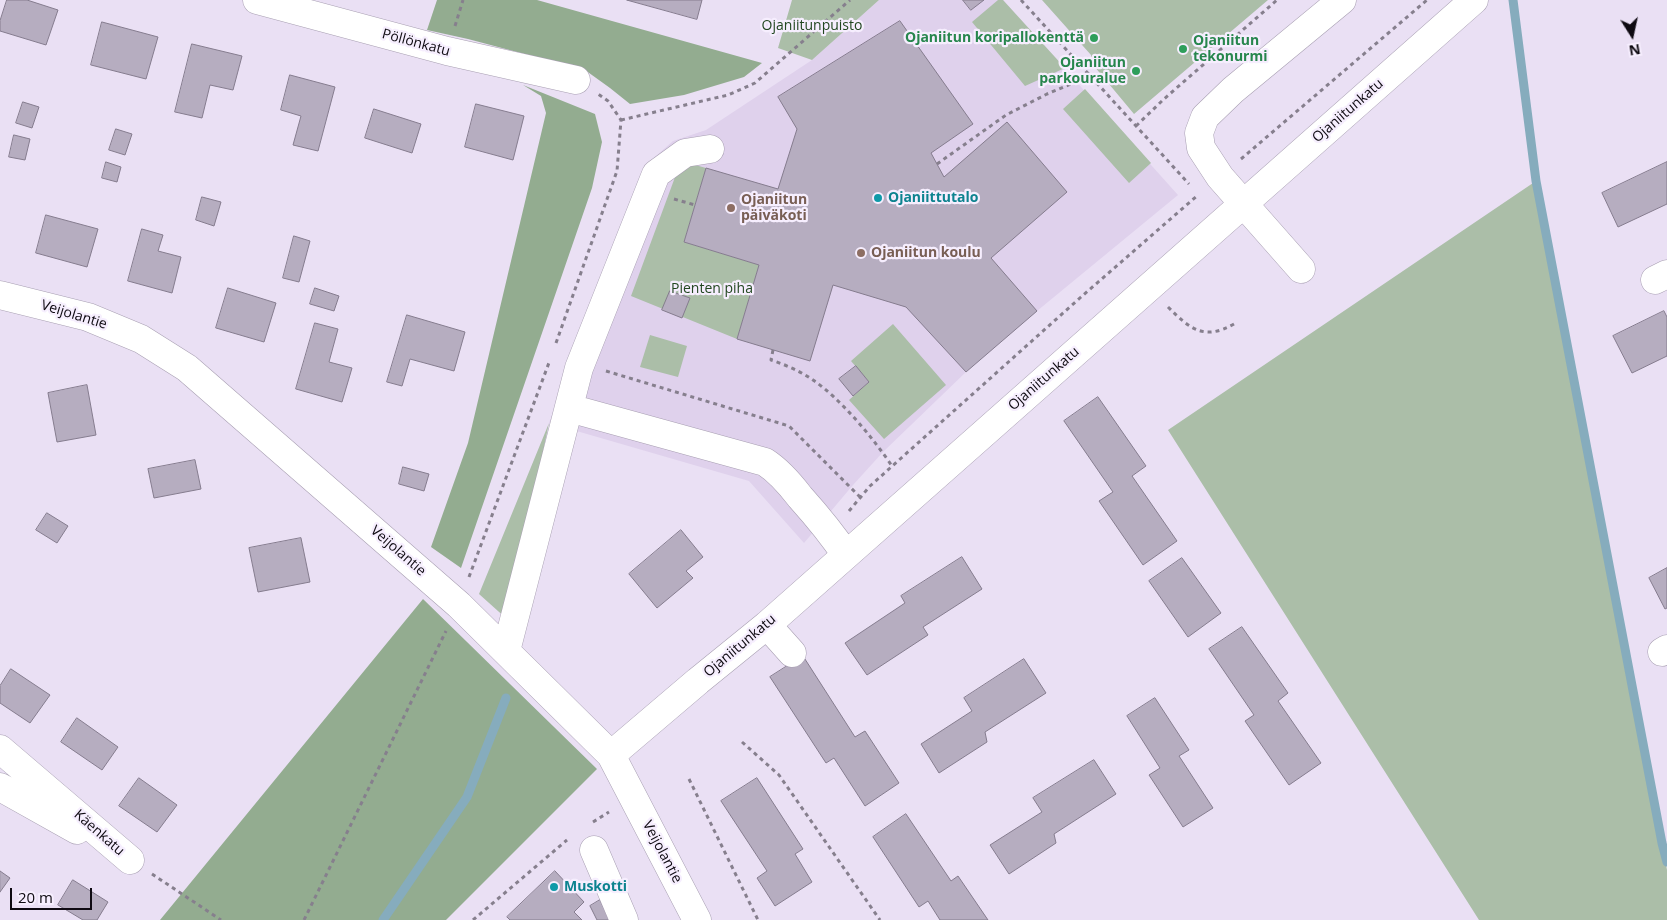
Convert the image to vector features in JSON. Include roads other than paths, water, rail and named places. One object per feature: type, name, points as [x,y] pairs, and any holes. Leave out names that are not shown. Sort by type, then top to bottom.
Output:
[{"type":"street","name":"Pöllönkatu","points":[[257,0],[447,51],[576,80]]},
{"type":"street","points":[[1301,269],[1220,177],[1201,148],[1199,133],[1204,117],[1233,90],[1342,0]]},
{"type":"street","name":"Ojaniitunkatu","points":[[611,755],[767,625],[1474,0]]},
{"type":"street","points":[[506,651],[579,368],[656,174],[685,153],[710,149]]},
{"type":"street","name":"Veijolantie","points":[[0,295],[88,317],[140,338],[187,368],[459,605],[611,755],[697,920]]},
{"type":"street","points":[[569,408],[765,462],[792,487],[830,532],[846,555]]},
{"type":"street","points":[[767,625],[792,653]]},
{"type":"street","name":"Käenkatu","points":[[0,749],[130,860],[0,787]]},
{"type":"street","points":[[590,838],[624,920]]},
{"type":"waterway","points":[[1513,0],[1536,181],[1667,862]]},
{"type":"waterway","points":[[383,920],[467,797],[506,698]]},
{"type":"place","name":"Ojaniitun koripallokenttä","points":[[1094,38]]},
{"type":"place","name":"Ojaniitun tekonurmi","points":[[1183,49]]},
{"type":"place","name":"Ojaniitun parkouralue","points":[[1136,71]]},
{"type":"place","name":"Ojaniittutalo","points":[[878,198]]},
{"type":"place","name":"Ojaniitun päiväkoti","points":[[731,208]]},
{"type":"place","name":"Ojaniitun koulu","points":[[861,253]]},
{"type":"place","name":"Muskotti","points":[[554,887]]},
{"type":"park label","name":"Ojaniitunpuisto","points":[[812,26]]},
{"type":"park label","name":"Pienten piha","points":[[712,289]]}]
